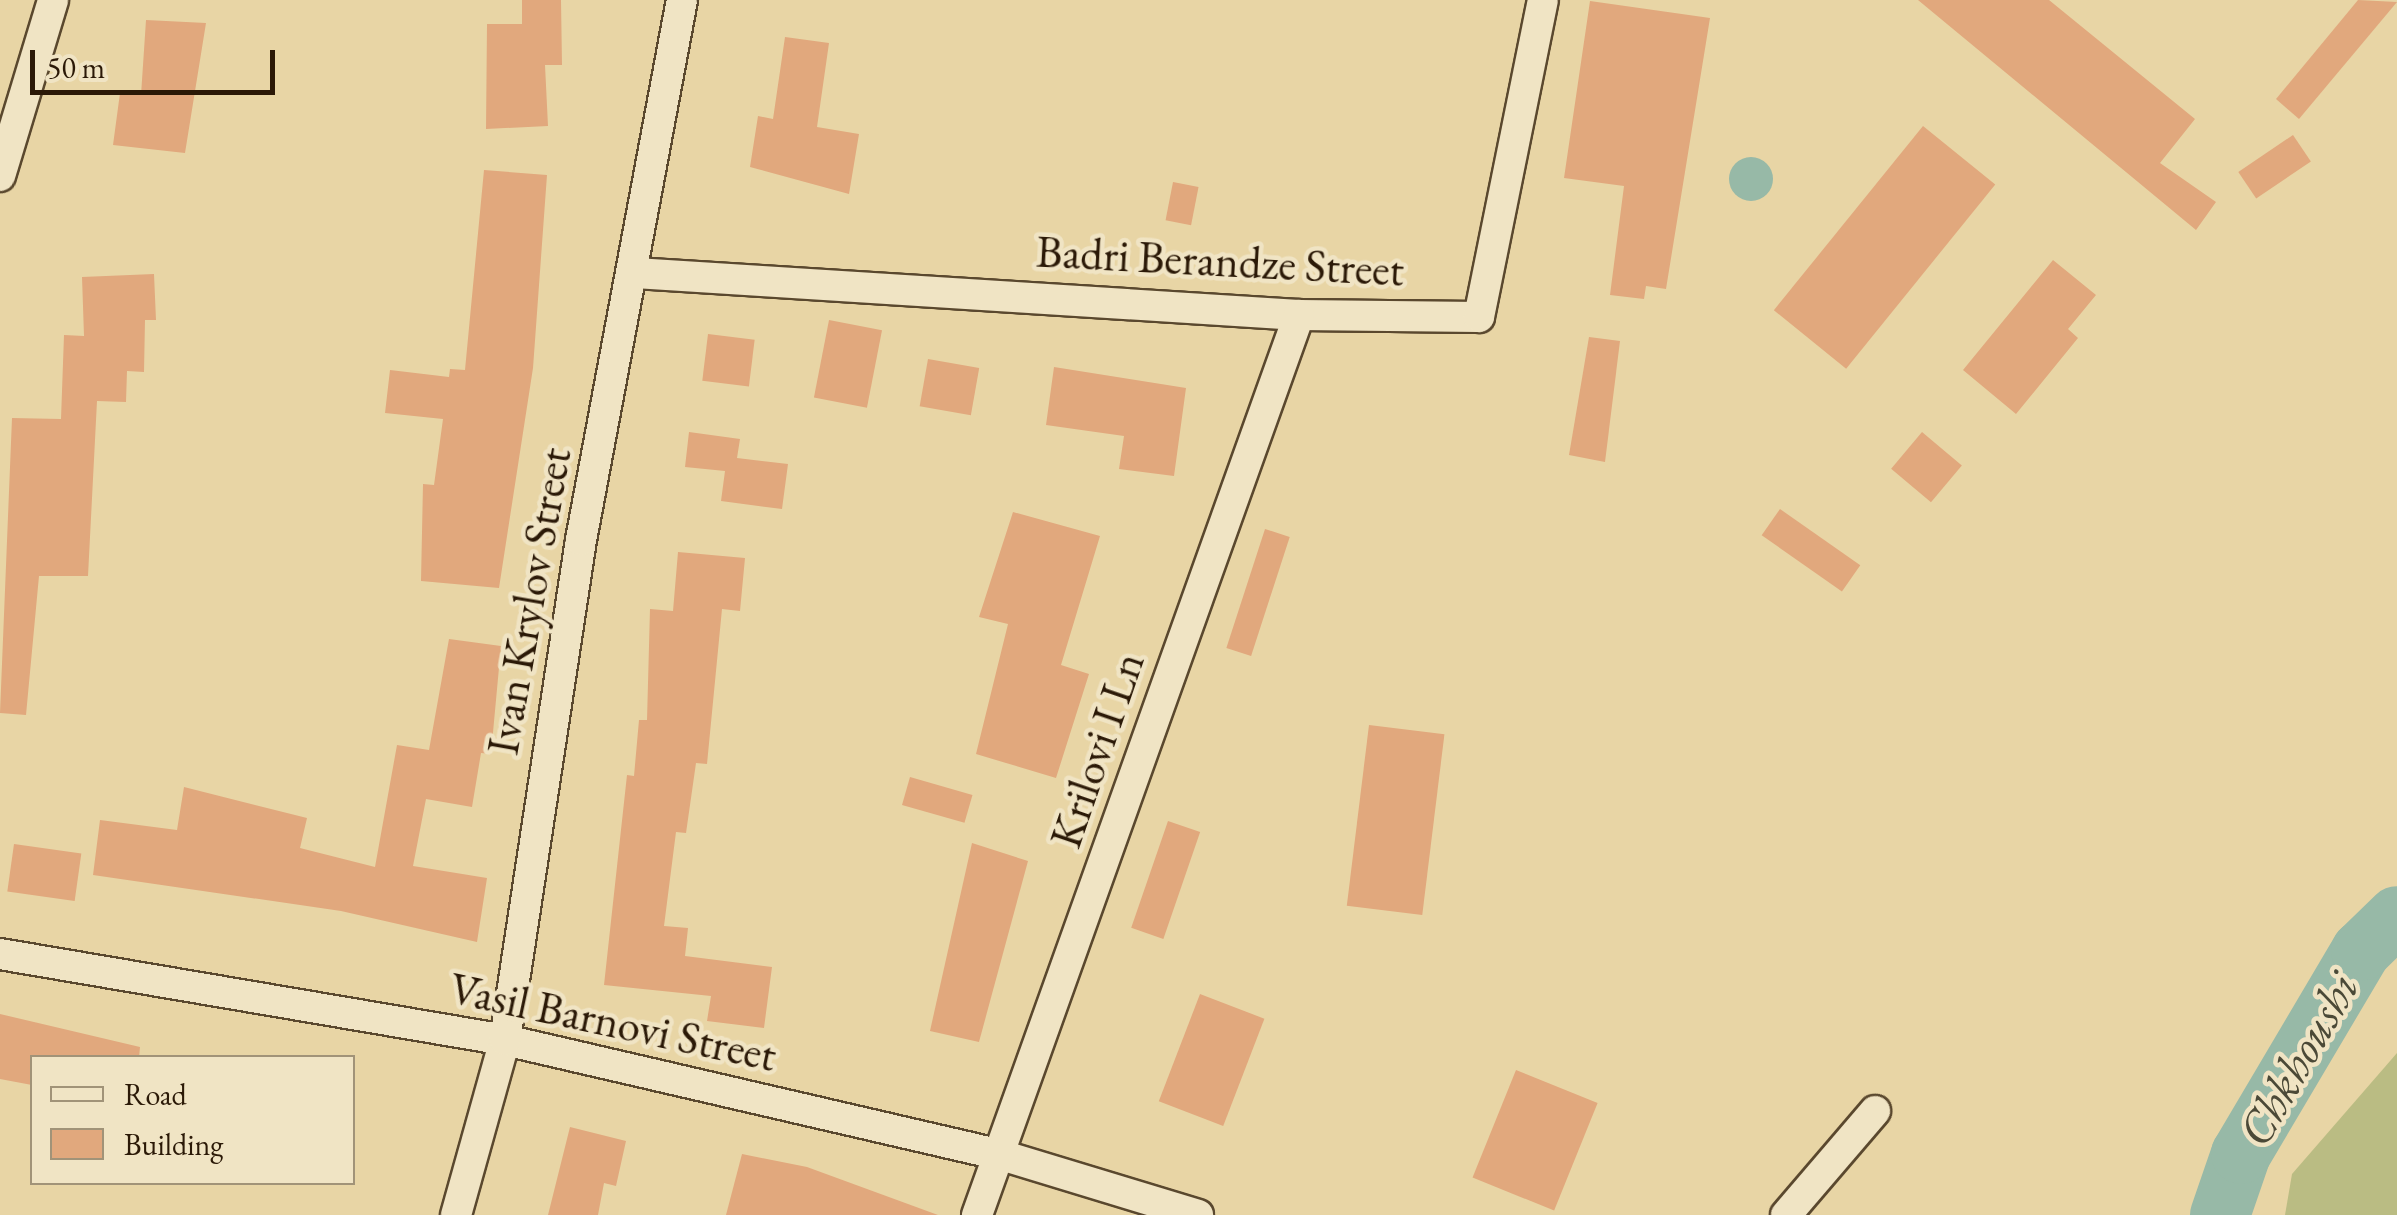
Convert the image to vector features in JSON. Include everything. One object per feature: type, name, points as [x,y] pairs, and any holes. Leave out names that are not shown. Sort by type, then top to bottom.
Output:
[{"type":"street","points":[[0,176],[54,0]]},
{"type":"street","name":"Ivan Krylov Street","points":[[456,1215],[505,1040],[581,540],[635,273],[682,0]]},
{"type":"street","name":"Badri Berandze Street","points":[[635,273],[1299,314],[1479,317],[1543,0]]},
{"type":"street","name":"Krilovi I Ln","points":[[977,1215],[1002,1155],[1299,314]]},
{"type":"street","name":"Vasil Barnovi Street","points":[[0,954],[505,1040],[1002,1155],[1198,1215]]},
{"type":"street","points":[[1786,1215],[1876,1110]]},
{"type":"green space","points":[[2397,1053],[2397,1215],[2285,1215],[2292,1174]]},
{"type":"shaded area","points":[[1751,157],[1767,163],[1773,179],[1767,195],[1751,201],[1735,195],[1729,179],[1735,163]]},
{"type":"building","points":[[522,0],[561,0],[562,65],[545,65],[548,126],[486,129],[487,24],[522,24]]},
{"type":"building","points":[[1918,0],[2049,0],[2195,119],[2160,163],[2216,202],[2196,230]]},
{"type":"building","points":[[2358,0],[2397,2],[2299,119],[2276,99]]},
{"type":"building","points":[[1590,1],[1710,18],[1666,289],[1646,286],[1644,299],[1610,295],[1624,186],[1564,178]]},
{"type":"building","points":[[146,20],[206,23],[185,153],[113,145],[120,93],[141,95]]},
{"type":"building","points":[[785,37],[829,43],[817,127],[859,134],[849,194],[750,167],[758,116],[773,119]]},
{"type":"building","points":[[1923,126],[1995,185],[1846,369],[1774,310]]},
{"type":"building","points":[[2293,135],[2311,162],[2256,198],[2238,172]]},
{"type":"building","points":[[484,170],[547,175],[533,368],[499,588],[421,581],[423,484],[434,485],[443,419],[385,413],[390,370],[449,377],[450,369],[465,370]]},
{"type":"building","points":[[1173,182],[1199,187],[1191,225],[1166,220]]},
{"type":"building","points":[[2053,260],[2096,295],[2068,329],[2078,338],[2016,414],[1963,370]]},
{"type":"building","points":[[154,274],[156,320],[145,320],[144,372],[127,371],[126,402],[97,401],[88,576],[39,576],[26,715],[0,713],[12,418],[61,419],[64,335],[84,336],[82,277]]},
{"type":"building","points":[[829,320],[882,330],[867,408],[814,398]]},
{"type":"building","points":[[708,334],[755,340],[749,386],[702,381]]},
{"type":"building","points":[[1589,337],[1620,341],[1605,462],[1569,455]]},
{"type":"building","points":[[928,359],[979,368],[971,415],[920,406]]},
{"type":"building","points":[[1054,367],[1186,388],[1174,476],[1119,469],[1124,436],[1046,425]]},
{"type":"building","points":[[689,432],[740,439],[737,458],[788,464],[782,509],[721,501],[725,471],[685,467]]},
{"type":"building","points":[[1922,432],[1962,465],[1931,502],[1891,469]]},
{"type":"building","points":[[1780,509],[1860,565],[1842,591],[1762,535]]},
{"type":"building","points":[[1013,512],[1100,536],[1061,665],[1089,674],[1056,778],[976,754],[1008,624],[979,617]]},
{"type":"building","points":[[1265,529],[1290,537],[1251,656],[1226,648]]},
{"type":"building","points":[[678,552],[745,558],[740,611],[722,609],[707,764],[696,763],[686,833],[676,832],[664,926],[688,928],[685,956],[772,967],[764,1028],[707,1021],[711,996],[604,985],[627,775],[634,776],[639,720],[647,720],[650,609],[673,611]]},
{"type":"building","points":[[449,639],[501,646],[491,754],[481,753],[472,807],[426,799],[413,866],[487,878],[477,942],[341,911],[93,875],[100,820],[177,830],[184,787],[307,818],[300,848],[375,867],[397,745],[429,750]]},
{"type":"building","points":[[1369,725],[1444,734],[1422,915],[1347,906]]},
{"type":"building","points":[[910,777],[972,795],[964,823],[902,805]]},
{"type":"building","points":[[1168,821],[1200,832],[1163,939],[1131,928]]},
{"type":"building","points":[[972,843],[1028,861],[979,1042],[930,1031]]},
{"type":"building","points":[[14,844],[81,853],[75,901],[7,892]]},
{"type":"building","points":[[1200,994],[1264,1019],[1223,1126],[1159,1101]]},
{"type":"building","points":[[0,1014],[140,1047],[139,1055],[30,1055],[30,1085],[0,1079]]},
{"type":"building","points":[[1516,1070],[1598,1103],[1554,1211],[1473,1178]]},
{"type":"building","points":[[570,1127],[626,1141],[616,1186],[604,1183],[598,1215],[548,1215]]},
{"type":"building","points":[[742,1154],[807,1167],[938,1215],[726,1215]]},
{"type":"waterway","name":"Chkhoushi","points":[[2220,1215],[2241,1154],[2361,951],[2397,916]]}]
